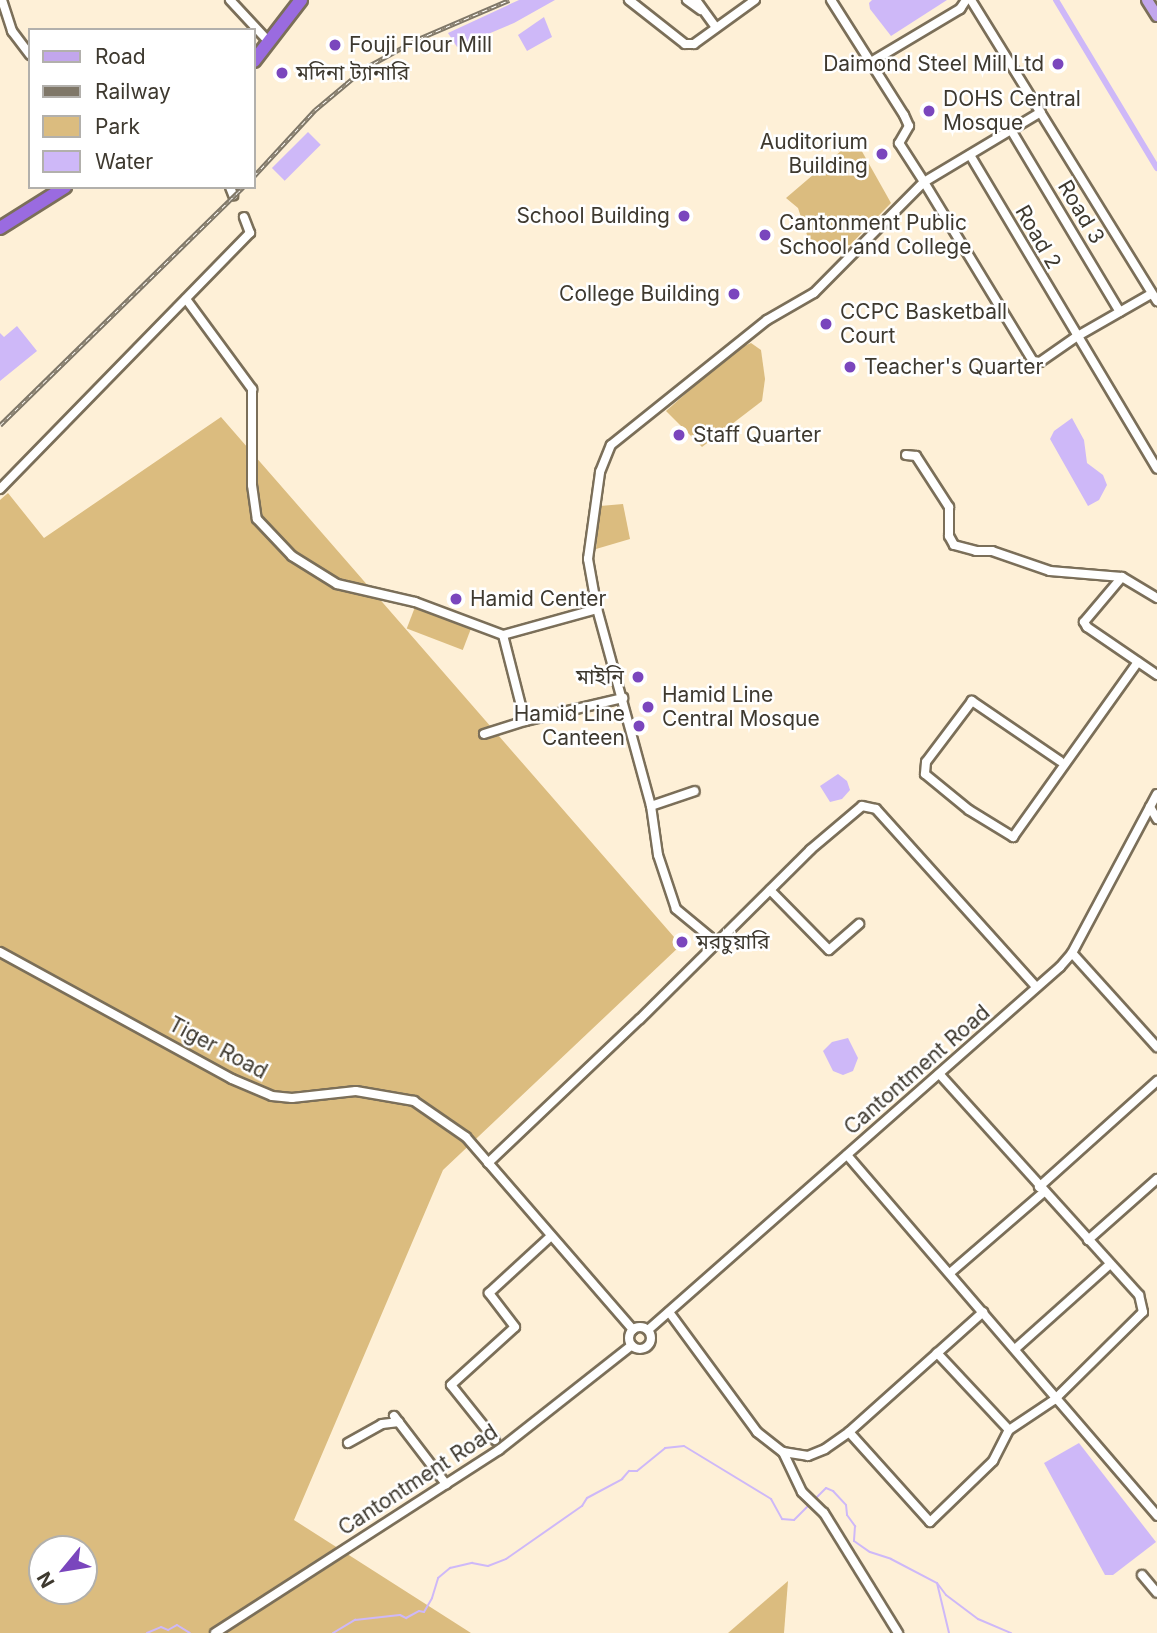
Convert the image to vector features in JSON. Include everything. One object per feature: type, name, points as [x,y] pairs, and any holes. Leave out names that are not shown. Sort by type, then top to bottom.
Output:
[{"type":"highway","points":[[256,58],[295,0]]},
{"type":"highway","points":[[256,50],[302,0]]},
{"type":"highway","points":[[0,221],[49,189]]},
{"type":"highway","points":[[0,228],[62,189]]},
{"type":"main road","points":[[1147,0],[1157,16]]},
{"type":"street","points":[[2,0],[12,31],[28,52]]},
{"type":"street","points":[[230,0],[256,28]]},
{"type":"street","points":[[629,0],[685,44],[694,44],[755,0]]},
{"type":"street","points":[[687,0],[704,11]]},
{"type":"street","points":[[696,0],[716,28]]},
{"type":"street","points":[[831,0],[909,126],[900,143],[923,183],[1032,361],[1040,362],[1076,337],[1120,312],[1154,298],[971,0]]},
{"type":"street","points":[[871,62],[960,9],[966,0]]},
{"type":"street","points":[[256,28],[267,40]]},
{"type":"street","points":[[716,942],[676,909],[658,855],[651,806],[597,609],[588,559],[600,472],[611,445],[744,336],[814,293],[923,183],[1041,112]]},
{"type":"street","name":"Road 3","points":[[1011,130],[1120,312]]},
{"type":"street","name":"Road 2","points":[[970,155],[1157,470]]},
{"type":"street","points":[[0,489],[250,233],[244,217]]},
{"type":"street","points":[[186,299],[252,389],[252,485],[257,519],[277,543],[337,584],[415,602],[503,635],[597,609]]},
{"type":"street","points":[[906,455],[916,456],[948,507],[949,536],[954,545],[976,551],[992,551],[1064,574],[1122,577],[1157,598]]},
{"type":"street","points":[[1122,577],[1084,622],[1087,627],[1157,675]]},
{"type":"street","points":[[503,635],[525,721]]},
{"type":"street","points":[[1060,761],[972,701],[926,762],[925,774],[969,810],[1013,838],[1138,662]]},
{"type":"street","points":[[484,734],[525,721],[623,698]]},
{"type":"street","points":[[651,806],[695,791]]},
{"type":"street","name":"Cantontment Road","points":[[648,1330],[1072,953],[1157,794]]},
{"type":"street","points":[[488,1163],[640,1019],[770,890],[862,806],[876,810],[1036,987]]},
{"type":"street","points":[[1150,807],[1157,819]]},
{"type":"street","points":[[770,890],[829,950],[859,924]]},
{"type":"street","name":"Tiger Road","points":[[0,952],[232,1079],[272,1096],[292,1098],[356,1091],[414,1101],[466,1137],[633,1330]]},
{"type":"street","points":[[1072,953],[1157,1047]]},
{"type":"street","points":[[849,1432],[930,1522],[993,1461],[1009,1430],[1056,1397],[1143,1312],[1139,1295],[939,1074]]},
{"type":"street","points":[[950,1273],[1157,1082]]},
{"type":"street","points":[[847,1155],[1157,1516]]},
{"type":"street","points":[[1088,1240],[1157,1179]]},
{"type":"street","points":[[495,1440],[451,1385],[515,1327],[489,1293],[551,1236]]},
{"type":"street","points":[[1015,1349],[1110,1264]]},
{"type":"street","points":[[669,1312],[757,1433],[783,1452],[808,1456],[825,1449],[849,1432],[984,1312]]},
{"type":"street","points":[[640,1327],[648,1330],[651,1338],[648,1346],[640,1349],[632,1345],[629,1337],[633,1330],[640,1327]]},
{"type":"street","name":"Cantontment Road","points":[[215,1633],[499,1450],[632,1345]]},
{"type":"street","points":[[937,1353],[1009,1430]]},
{"type":"street","points":[[348,1443],[396,1419],[446,1484]]},
{"type":"street","points":[[783,1452],[802,1492],[824,1513],[898,1633]]},
{"type":"street","points":[[1142,1575],[1157,1593]]},
{"type":"green space","points":[[855,139],[891,203],[850,245],[822,245],[808,238],[798,208],[786,198]]},
{"type":"green space","points":[[751,343],[761,350],[765,379],[762,401],[702,447],[666,411],[735,350]]},
{"type":"green space","points":[[221,417],[681,945],[443,1170],[294,1520],[471,1633],[0,1633],[0,500],[8,493],[44,538]]},
{"type":"green space","points":[[623,504],[630,539],[596,549],[600,506]]},
{"type":"green space","points":[[415,607],[471,629],[463,650],[407,628]]},
{"type":"green space","points":[[788,1581],[784,1633],[728,1633]]},
{"type":"water","points":[[519,0],[555,0],[514,23],[457,47],[448,33]]},
{"type":"water","points":[[872,0],[947,0],[891,36],[870,9],[869,3]]},
{"type":"water","points":[[544,17],[552,37],[527,51],[518,35]]},
{"type":"water","points":[[308,132],[321,145],[285,181],[272,168]]},
{"type":"water","points":[[17,326],[37,351],[0,381],[0,333],[4,337]]},
{"type":"water","points":[[1072,418],[1084,440],[1087,463],[1103,475],[1107,485],[1099,500],[1088,506],[1050,439],[1054,431]]},
{"type":"water","points":[[838,774],[847,781],[850,790],[842,799],[830,802],[820,786]]},
{"type":"water","points":[[848,1038],[858,1058],[853,1071],[843,1075],[833,1071],[823,1051],[832,1042]]},
{"type":"water","points":[[1079,1443],[1156,1542],[1113,1575],[1105,1575],[1044,1463]]},
{"type":"waterway","points":[[1056,0],[1157,168]]},
{"type":"waterway","points":[[333,1633],[355,1620],[400,1615],[406,1618],[419,1611],[424,1612],[438,1578],[450,1568],[472,1563],[488,1566],[506,1559],[582,1506],[587,1498],[622,1479],[629,1471],[637,1471],[665,1448],[684,1446],[771,1499],[782,1519],[794,1520],[810,1504]]},
{"type":"waterway","points":[[814,1500],[826,1488],[833,1491],[846,1505],[847,1515],[855,1526],[854,1541],[870,1552],[891,1559],[937,1583],[949,1633]]},
{"type":"waterway","points":[[937,1583],[946,1595],[978,1619],[1011,1633]]},
{"type":"waterway","points":[[147,1633],[161,1627],[168,1630],[177,1625],[190,1633]]},
{"type":"railway","points":[[256,174],[315,110],[365,68],[418,39],[509,0]]},
{"type":"railway","points":[[0,425],[241,189]]},
{"type":"place","name":"Fouji Flour Mill","points":[[335,45]]},
{"type":"place","name":"Daimond Steel Mill Ltd","points":[[1058,64]]},
{"type":"place","name":"মদিনা ট্যানারি","points":[[282,73]]},
{"type":"place","name":"DOHS Central Mosque","points":[[929,111]]},
{"type":"place","name":"Auditorium Building","points":[[882,154]]},
{"type":"place","name":"School Building","points":[[684,216]]},
{"type":"place","name":"Cantonment Public School and College","points":[[765,235]]},
{"type":"place","name":"College Building","points":[[734,294]]},
{"type":"place","name":"CCPC Basketball Court","points":[[826,324]]},
{"type":"place","name":"Teacher's Quarter","points":[[850,367]]},
{"type":"place","name":"Staff Quarter","points":[[679,435]]},
{"type":"place","name":"Hamid Center","points":[[456,599]]},
{"type":"place","name":"মাইনি","points":[[638,677]]},
{"type":"place","name":"Hamid Line Central Mosque","points":[[648,707]]},
{"type":"place","name":"Hamid Line Canteen","points":[[639,726]]},
{"type":"place","name":"মরচুয়ারি","points":[[682,942]]}]
